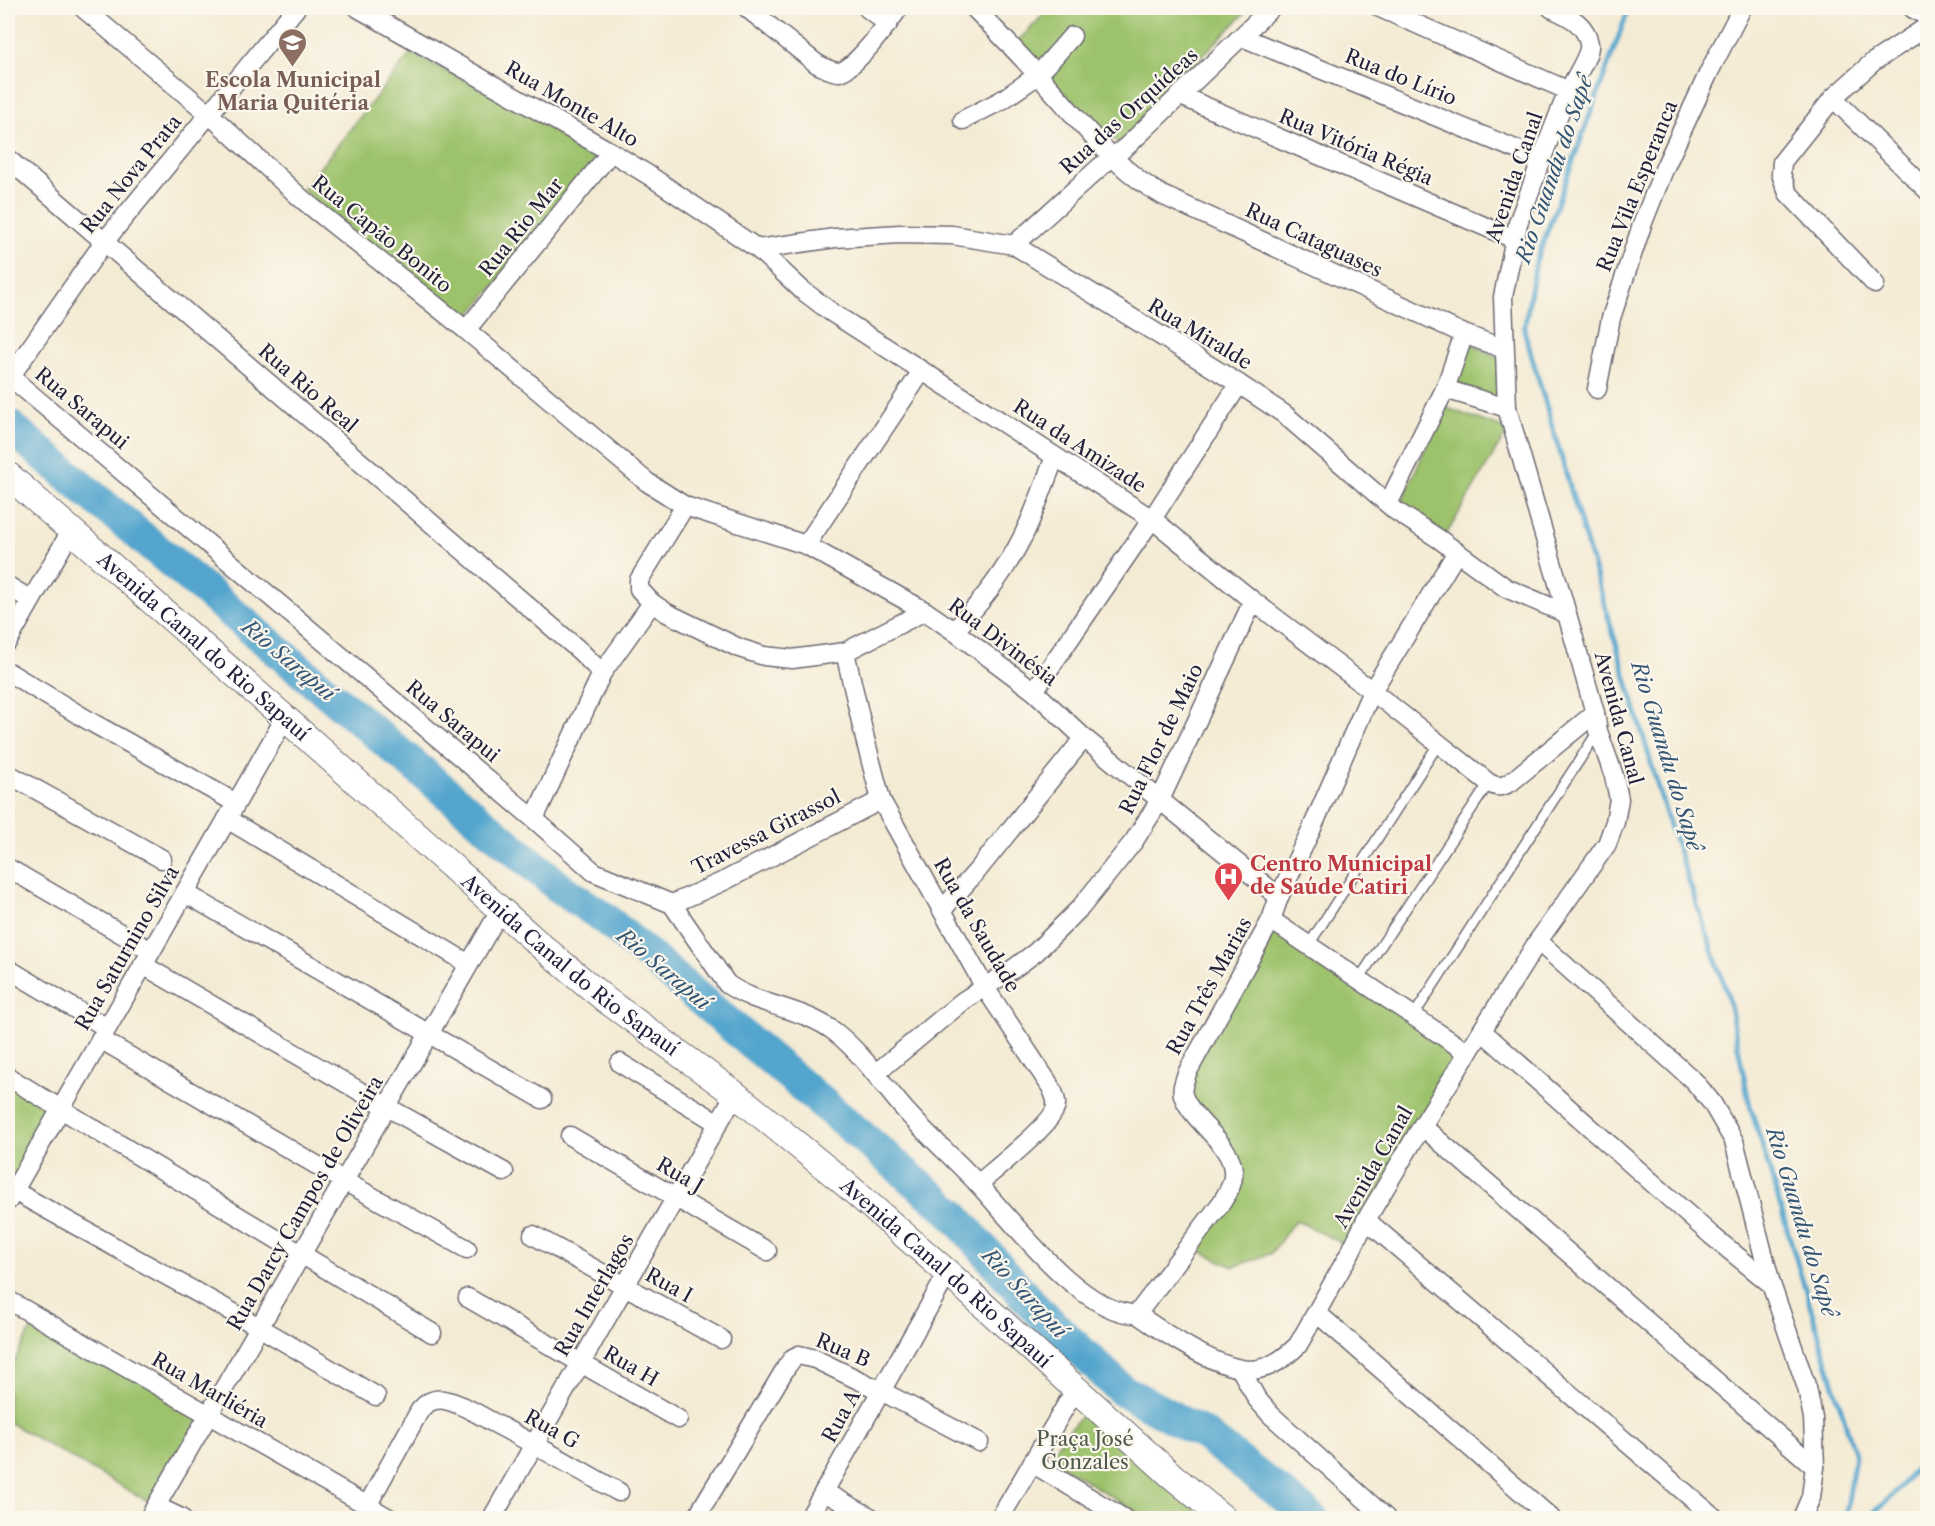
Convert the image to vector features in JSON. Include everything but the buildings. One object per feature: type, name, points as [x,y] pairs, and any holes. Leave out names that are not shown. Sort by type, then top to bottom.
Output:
[{"type":"street","name":"Rua Capão Bonito","points":[[82,8],[209,114],[303,200],[466,330],[658,490]]},
{"type":"street","name":"Rua Nova Prata","points":[[9,376],[104,242],[296,8]]},
{"type":"street","name":"Rua Monte Alto","points":[[358,8],[611,152],[681,196],[758,249]]},
{"type":"street","points":[[747,8],[817,63],[838,72],[846,70],[851,65],[888,24],[899,8]]},
{"type":"street","points":[[867,8],[888,24]]},
{"type":"street","name":"Rua Cataguases","points":[[974,8],[1112,158],[1143,184],[1162,195],[1464,334],[1504,349]]},
{"type":"street","name":"Rua das Orquídeas","points":[[1014,245],[1181,96],[1271,8]]},
{"type":"street","points":[[1380,8],[1569,91]]},
{"type":"street","name":"Avenida Canal","points":[[1241,1370],[1259,1369],[1287,1356],[1298,1345],[1366,1220],[1422,1126],[1538,941],[1607,844],[1615,822],[1618,799],[1614,776],[1598,731],[1595,712],[1507,408],[1503,297],[1514,239],[1542,159],[1569,91],[1590,47],[1588,35],[1583,28],[1573,19],[1551,8]]},
{"type":"street","name":"Rua Vila Esperanca","points":[[1597,389],[1611,318],[1642,225],[1670,156],[1742,8]]},
{"type":"street","points":[[1912,8],[1928,17]]},
{"type":"street","points":[[1875,284],[1788,193],[1780,174],[1782,162],[1833,98],[1873,62],[1928,26]]},
{"type":"street","points":[[963,120],[1002,100],[1038,75],[1072,36]]},
{"type":"street","name":"Rua do Lírio","points":[[1242,37],[1542,159]]},
{"type":"street","name":"Rua Vitória Régia","points":[[1181,96],[1514,239]]},
{"type":"street","points":[[1833,98],[1928,191]]},
{"type":"street","name":"Rua Rio Mar","points":[[466,330],[611,152]]},
{"type":"street","name":"Rua Rio Real","points":[[8,159],[580,651],[602,673]]},
{"type":"street","name":"Rua Miralde","points":[[758,249],[835,238],[900,234],[952,236],[1014,245],[1284,414],[1388,504],[1506,588],[1567,614]]},
{"type":"street","name":"Rua da Amizade","points":[[758,249],[802,290],[831,312],[1152,519],[1253,601],[1489,783]]},
{"type":"street","points":[[1388,504],[1445,389],[1464,334]]},
{"type":"street","points":[[806,545],[922,371]]},
{"type":"street","name":"Rua Sarapui","points":[[9,376],[594,872],[672,904]]},
{"type":"street","points":[[1034,691],[1152,519],[1239,384]]},
{"type":"street","points":[[1445,389],[1507,408]]},
{"type":"street","points":[[954,631],[980,604],[1000,577],[1023,537],[1055,457]]},
{"type":"street","name":"Avenida Canal do Rio Sapauí","points":[[8,475],[285,718],[500,911],[606,1000],[735,1094],[842,1181],[948,1273],[1075,1390],[1101,1410],[1170,1475],[1223,1518]]},
{"type":"street","name":"Rua Divinésia","points":[[658,490],[685,506],[806,545],[925,611],[1034,691],[1084,738],[1279,897]]},
{"type":"street","points":[[685,506],[639,580],[639,589],[652,603],[667,613],[739,648],[764,656],[792,659],[845,652],[925,611]]},
{"type":"street","points":[[8,641],[70,531]]},
{"type":"street","name":"Rua Três Marias","points":[[1137,1314],[1222,1202],[1231,1186],[1233,1171],[1229,1158],[1183,1095],[1187,1073],[1271,920],[1279,897],[1372,691],[1456,552]]},
{"type":"street","points":[[8,586],[31,600]]},
{"type":"street","name":"Rua Flor de Maio","points":[[876,1074],[927,1030],[984,986],[1036,952],[1081,906],[1134,841],[1160,800],[1253,601]]},
{"type":"street","points":[[534,819],[602,673],[652,603]]},
{"type":"street","name":"Rua da Saudade","points":[[845,652],[881,800],[984,986],[1051,1087],[1057,1104],[1053,1114],[1035,1134],[978,1184]]},
{"type":"street","points":[[8,672],[91,722],[470,964]]},
{"type":"street","points":[[1489,783],[1502,787],[1511,782],[1595,712]]},
{"type":"street","name":"Rua Saturnino Silva","points":[[11,1196],[285,718]]},
{"type":"street","points":[[942,910],[977,871],[1084,738]]},
{"type":"street","points":[[8,774],[162,859]]},
{"type":"street","name":"Travessa Girassol","points":[[672,904],[724,881],[881,800]]},
{"type":"street","points":[[8,868],[147,958],[387,1107],[504,1172]]},
{"type":"street","points":[[184,893],[542,1099]]},
{"type":"street","points":[[672,904],[727,984],[750,997],[792,1009],[834,1031],[876,1074],[907,1112],[978,1184],[1029,1243],[1063,1276],[1116,1312],[1127,1315],[1137,1314],[1191,1348],[1241,1370],[1257,1399],[1270,1415],[1386,1518]]},
{"type":"street","name":"Rua Darcy Campos de Oliveira","points":[[153,1512],[500,911]]},
{"type":"street","points":[[1271,920],[1468,1053]]},
{"type":"street","points":[[1538,941],[1694,1081],[1713,1102],[1734,1142],[1771,1284],[1807,1388],[1814,1418],[1815,1467],[1811,1497],[1802,1518]]},
{"type":"street","points":[[8,969],[104,1034],[344,1181],[467,1249]]},
{"type":"street","points":[[1482,1031],[1711,1235],[1771,1284]]},
{"type":"street","points":[[620,1063],[718,1123]]},
{"type":"street","points":[[8,1077],[432,1333]]},
{"type":"street","name":"Rua Interlagos","points":[[492,1518],[735,1094]]},
{"type":"street","points":[[1422,1126],[1815,1467]]},
{"type":"street","name":"Rua J","points":[[570,1136],[767,1251]]},
{"type":"street","points":[[11,1196],[259,1328],[376,1396]]},
{"type":"street","points":[[1366,1220],[1715,1518]]},
{"type":"street","name":"Rua I","points":[[533,1235],[721,1339]]},
{"type":"street","name":"Rua A","points":[[809,1518],[948,1273]]},
{"type":"street","name":"Rua H","points":[[468,1298],[678,1419]]},
{"type":"street","name":"Rua Marliéria","points":[[8,1300],[389,1518]]},
{"type":"street","points":[[1317,1313],[1551,1518]]},
{"type":"street","name":"Rua B","points":[[696,1518],[793,1358],[799,1355],[815,1359],[979,1442]]},
{"type":"street","points":[[1000,1518],[1075,1390]]},
{"type":"street","name":"Rua G","points":[[368,1506],[410,1427],[425,1404],[443,1399],[535,1444],[620,1492]]},
{"type":"street","points":[[1032,1463],[1111,1515]]},
{"type":"street","points":[[824,1492],[872,1518]]},
{"type":"street","points":[[153,1512],[181,1518]]},
{"type":"lane","points":[[1414,1015],[1598,731]]},
{"type":"lane","points":[[1308,946],[1439,743]]},
{"type":"lane","points":[[1359,979],[1489,783]]},
{"type":"green space","points":[[1050,8],[1250,8],[1168,90],[1123,147],[1013,46]]},
{"type":"green space","points":[[411,53],[606,153],[463,323],[302,190]]},
{"type":"green space","points":[[1465,340],[1504,361],[1499,402],[1455,382]]},
{"type":"green space","points":[[1444,407],[1508,430],[1446,535],[1399,508]]},
{"type":"green space","points":[[1271,927],[1462,1053],[1346,1245],[1295,1220],[1272,1253],[1233,1267],[1194,1248],[1237,1177],[1191,1101],[1188,1073]]},
{"type":"green space","points":[[8,1078],[61,1111],[8,1208]]},
{"type":"green space","points":[[38,1317],[209,1415],[156,1506],[8,1422],[8,1373]]},
{"type":"green space","name":"Praça José Gonzales","points":[[1082,1415],[1205,1518],[1146,1518],[1047,1457]]},
{"type":"waterway","name":"Rio Guandu do Sapê","points":[[1629,8],[1536,262],[1524,330],[1666,814],[1728,996],[1749,1102],[1855,1455],[1844,1518]]},
{"type":"waterway","name":"Rio Sarapuí","points":[[8,425],[564,891],[603,917],[951,1212],[1035,1308],[1122,1390],[1205,1435],[1312,1518]]},
{"type":"waterway","name":"Rio Sarapuí","points":[[1868,1518],[1895,1493],[1928,1454]]},
{"type":"place","name":"Escola Municipal Maria Quitéria","points":[[293,68]]},
{"type":"place","name":"Centro Municipal de Saúde Catiri","points":[[1229,902]]}]
